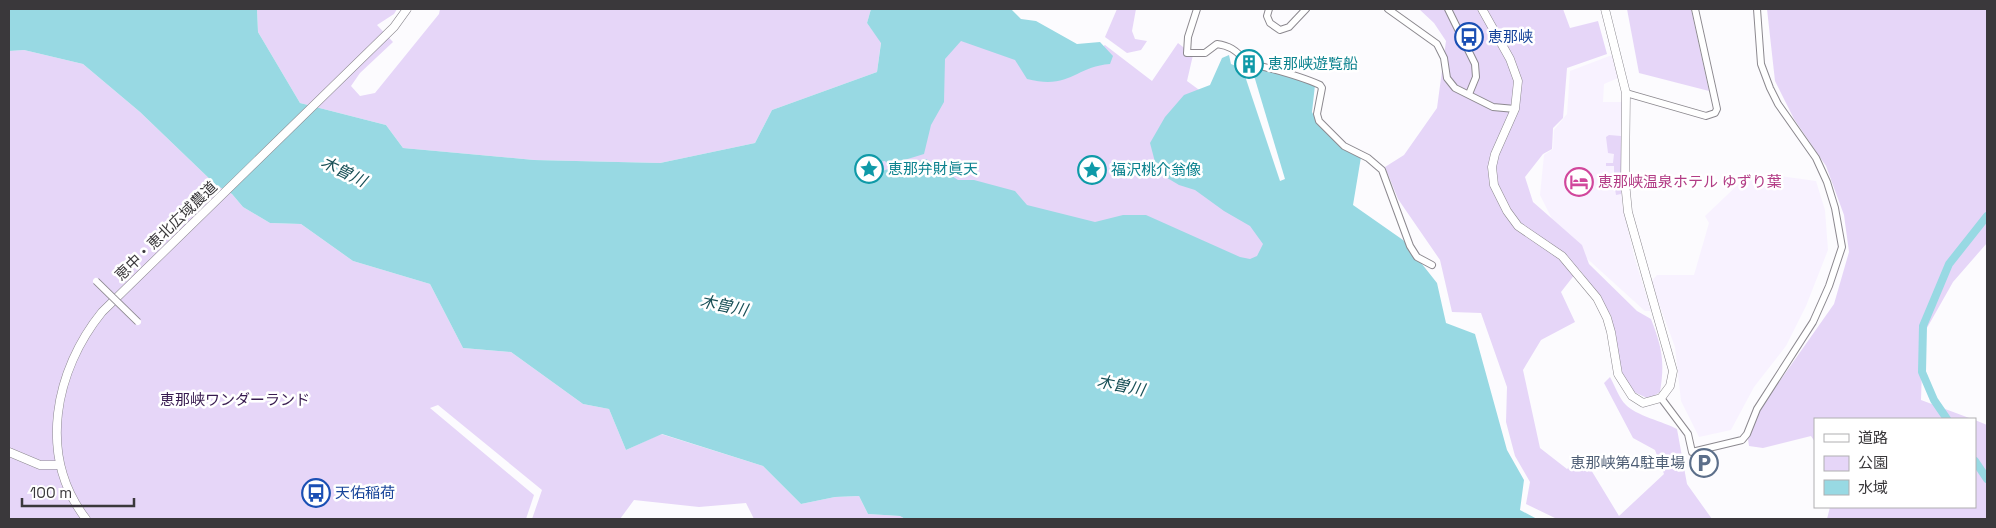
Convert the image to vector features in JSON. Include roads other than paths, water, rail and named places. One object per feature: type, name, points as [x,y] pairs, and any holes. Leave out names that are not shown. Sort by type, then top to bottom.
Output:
[{"type":"street","name":"恵中・恵北広域農道","points":[[86,519],[65,484],[60,465],[56,434],[59,403],[65,377],[78,346],[102,312],[394,27],[407,9]]},
{"type":"street","points":[[1197,9],[1188,37],[1187,54],[1205,53],[1217,44],[1228,46],[1252,63],[1294,74],[1320,85],[1322,88],[1317,114],[1318,121],[1344,146],[1378,166],[1410,246],[1417,257],[1432,266]]},
{"type":"street","points":[[1269,9],[1267,16],[1270,23],[1280,30],[1289,27],[1306,9]]},
{"type":"street","points":[[1388,9],[1437,44],[1444,58],[1451,83],[1460,91],[1493,107],[1515,109]]},
{"type":"street","points":[[1448,9],[1476,64],[1476,77],[1468,94]]},
{"type":"street","points":[[1482,9],[1515,72],[1519,89],[1515,109],[1495,154],[1492,167],[1497,193],[1518,226],[1562,256],[1597,298],[1607,318],[1618,374],[1627,391],[1642,403],[1661,398],[1670,386],[1673,371],[1628,212],[1625,182],[1626,93],[1605,9]]},
{"type":"street","points":[[1626,93],[1706,116],[1715,113],[1717,109],[1695,9]]},
{"type":"street","points":[[1661,398],[1688,434],[1692,452],[1742,440],[1747,434],[1757,408],[1813,322],[1829,286],[1842,247],[1835,208],[1827,182],[1816,158],[1778,104],[1770,88],[1762,64],[1757,9]]},
{"type":"street","points":[[96,281],[138,322]]},
{"type":"street","points":[[9,452],[40,465],[60,465]]},
{"type":"water","name":"木曽川","points":[[9,9],[257,9],[258,32],[300,103],[386,125],[403,148],[534,160],[660,163],[755,143],[772,110],[877,72],[881,43],[867,23],[871,9],[1011,9],[1021,19],[1036,21],[1077,44],[1100,42],[1113,56],[1110,64],[1088,69],[1063,80],[1041,82],[1027,79],[1015,60],[961,41],[945,59],[944,102],[931,125],[924,154],[888,165],[885,161],[877,162],[871,158],[864,157],[861,160],[861,173],[876,175],[885,170],[926,159],[958,180],[974,180],[1015,191],[1027,205],[1095,222],[1123,215],[1146,215],[1240,257],[1250,259],[1257,256],[1263,244],[1250,226],[1224,211],[1195,190],[1179,185],[1164,176],[1155,162],[1150,143],[1165,117],[1184,95],[1210,85],[1222,58],[1229,55],[1231,64],[1236,66],[1271,71],[1315,85],[1312,112],[1317,122],[1361,157],[1353,205],[1403,240],[1437,283],[1446,323],[1475,334],[1507,450],[1524,480],[1520,510],[1537,519],[905,519],[900,516],[868,514],[859,496],[835,497],[801,504],[763,466],[662,434],[626,450],[609,409],[583,404],[511,352],[463,348],[430,284],[353,261],[301,224],[270,223],[243,207],[232,194],[216,185],[140,112],[83,64],[24,50],[9,51]]},
{"type":"waterway","points":[[1946,418],[1934,400],[1922,372],[1923,326],[1949,264],[1987,216]]},
{"type":"waterway","points":[[1976,462],[1987,479]]},
{"type":"place","name":"恵那峡","points":[[1469,37]]},
{"type":"place","name":"恵那峡遊覧船","points":[[1249,64]]},
{"type":"place","name":"恵那弁財眞天","points":[[869,169]]},
{"type":"place","name":"福沢桃介翁像","points":[[1092,170]]},
{"type":"place","name":"恵那峡温泉ホテル ゆずり葉","points":[[1579,182]]},
{"type":"place","name":"恵那峡第4駐車場","points":[[1704,463]]},
{"type":"place","name":"天佑稲荷","points":[[316,493]]},
{"type":"park label","name":"恵那峡ワンダーランド","points":[[235,400]]}]
